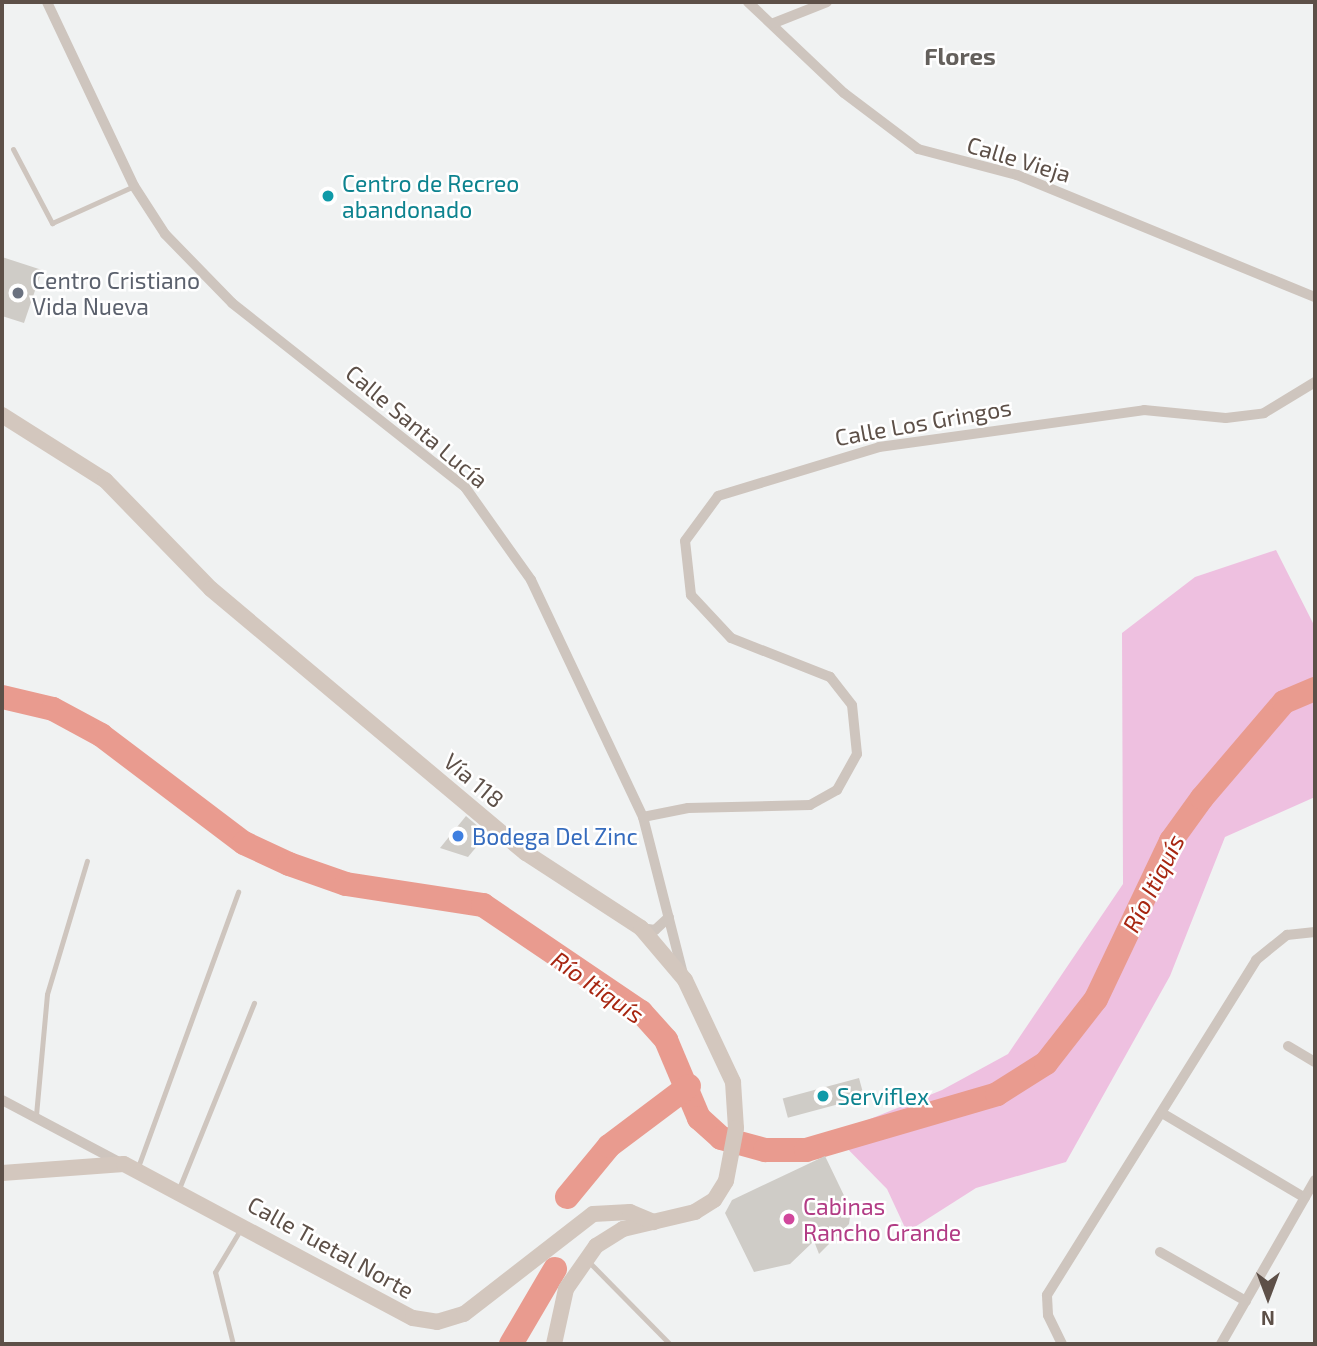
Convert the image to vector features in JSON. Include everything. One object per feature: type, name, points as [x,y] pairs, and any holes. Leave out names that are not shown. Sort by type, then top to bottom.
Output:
[{"type":"main road","name":"Vía 118","points":[[2,415],[105,480],[211,589],[526,853],[641,928],[685,980],[727,1064],[736,1128],[726,1181],[705,1207],[611,1235],[585,1258],[561,1303],[554,1344]]},
{"type":"main road","points":[[2,1173],[130,1167]]},
{"type":"main road","name":"Calle Tuetal Norte","points":[[130,1167],[244,1224],[412,1318],[437,1322],[464,1314],[593,1214],[630,1212],[654,1222]]},
{"type":"street","name":"Calle Santa Lucía","points":[[47,2],[134,186],[165,234],[232,303],[477,501],[531,580],[643,817],[685,980]]},
{"type":"street","name":"Calle Vieja","points":[[748,2],[774,23],[844,93],[918,149],[1017,175],[1315,298]]},
{"type":"street","points":[[774,23],[827,2]]},
{"type":"street","name":"Calle Los Gringos","points":[[643,817],[688,808],[810,805],[837,790],[857,754],[857,720],[837,684],[811,667],[731,638],[691,595],[685,541],[718,496],[748,482],[892,444],[1144,410],[1226,418],[1265,414],[1315,382]]},
{"type":"street","points":[[641,928],[655,930],[669,917]]},
{"type":"street","points":[[1062,1344],[1048,1315],[1047,1295],[1256,960],[1287,935],[1315,932]]},
{"type":"street","points":[[1288,1046],[1315,1062]]},
{"type":"street","points":[[2,1100],[36,1115],[130,1167]]},
{"type":"street","points":[[1162,1113],[1305,1198]]},
{"type":"street","points":[[1221,1344],[1315,1180]]},
{"type":"street","points":[[1160,1252],[1246,1301]]},
{"type":"lane","points":[[13,149],[52,223],[134,186]]},
{"type":"lane","points":[[36,1115],[47,994],[87,861]]},
{"type":"lane","points":[[130,1167],[238,892]]},
{"type":"lane","points":[[178,1191],[254,1003]]},
{"type":"lane","points":[[233,1344],[215,1272],[244,1224]]},
{"type":"lane","points":[[585,1258],[670,1344]]},
{"type":"shaded area","points":[[1276,550],[1315,627],[1315,797],[1225,837],[1170,976],[1066,1162],[976,1188],[907,1232],[887,1189],[833,1134],[942,1090],[1008,1054],[1123,884],[1122,633],[1195,577]]},
{"type":"building","name":"Centro Cristiano Vida Nueva","points":[[2,257],[42,270],[24,323],[2,316]]},
{"type":"building","points":[[466,816],[487,834],[468,857],[440,848]]},
{"type":"building","name":"Serviflex","points":[[859,1078],[864,1097],[788,1118],[783,1098]]},
{"type":"building","name":"Cabinas Rancho Grande","points":[[825,1156],[851,1210],[849,1224],[819,1254],[814,1241],[790,1264],[754,1272],[725,1213],[732,1200]]},
{"type":"waterway","name":"Río Itiquís","points":[[2,697],[53,709],[101,735],[244,843],[289,864],[346,884],[483,905],[641,1012],[666,1040],[699,1118],[721,1138],[765,1150],[806,1150],[997,1094],[1046,1063],[1096,999],[1171,841],[1202,798],[1284,702],[1315,689]]},
{"type":"waterway","points":[[567,1197],[609,1146],[689,1086]]},
{"type":"waterway","points":[[511,1344],[555,1269]]},
{"type":"place","name":"Centro de Recreo abandonado","points":[[328,196]]},
{"type":"place","name":"Centro Cristiano Vida Nueva","points":[[18,293]]},
{"type":"place","name":"Bodega Del Zinc","points":[[458,836]]},
{"type":"place","name":"Serviflex","points":[[823,1096]]},
{"type":"place","name":"Cabinas Rancho Grande","points":[[789,1219]]},
{"type":"district","name":"Flores","points":[[960,56]]}]
